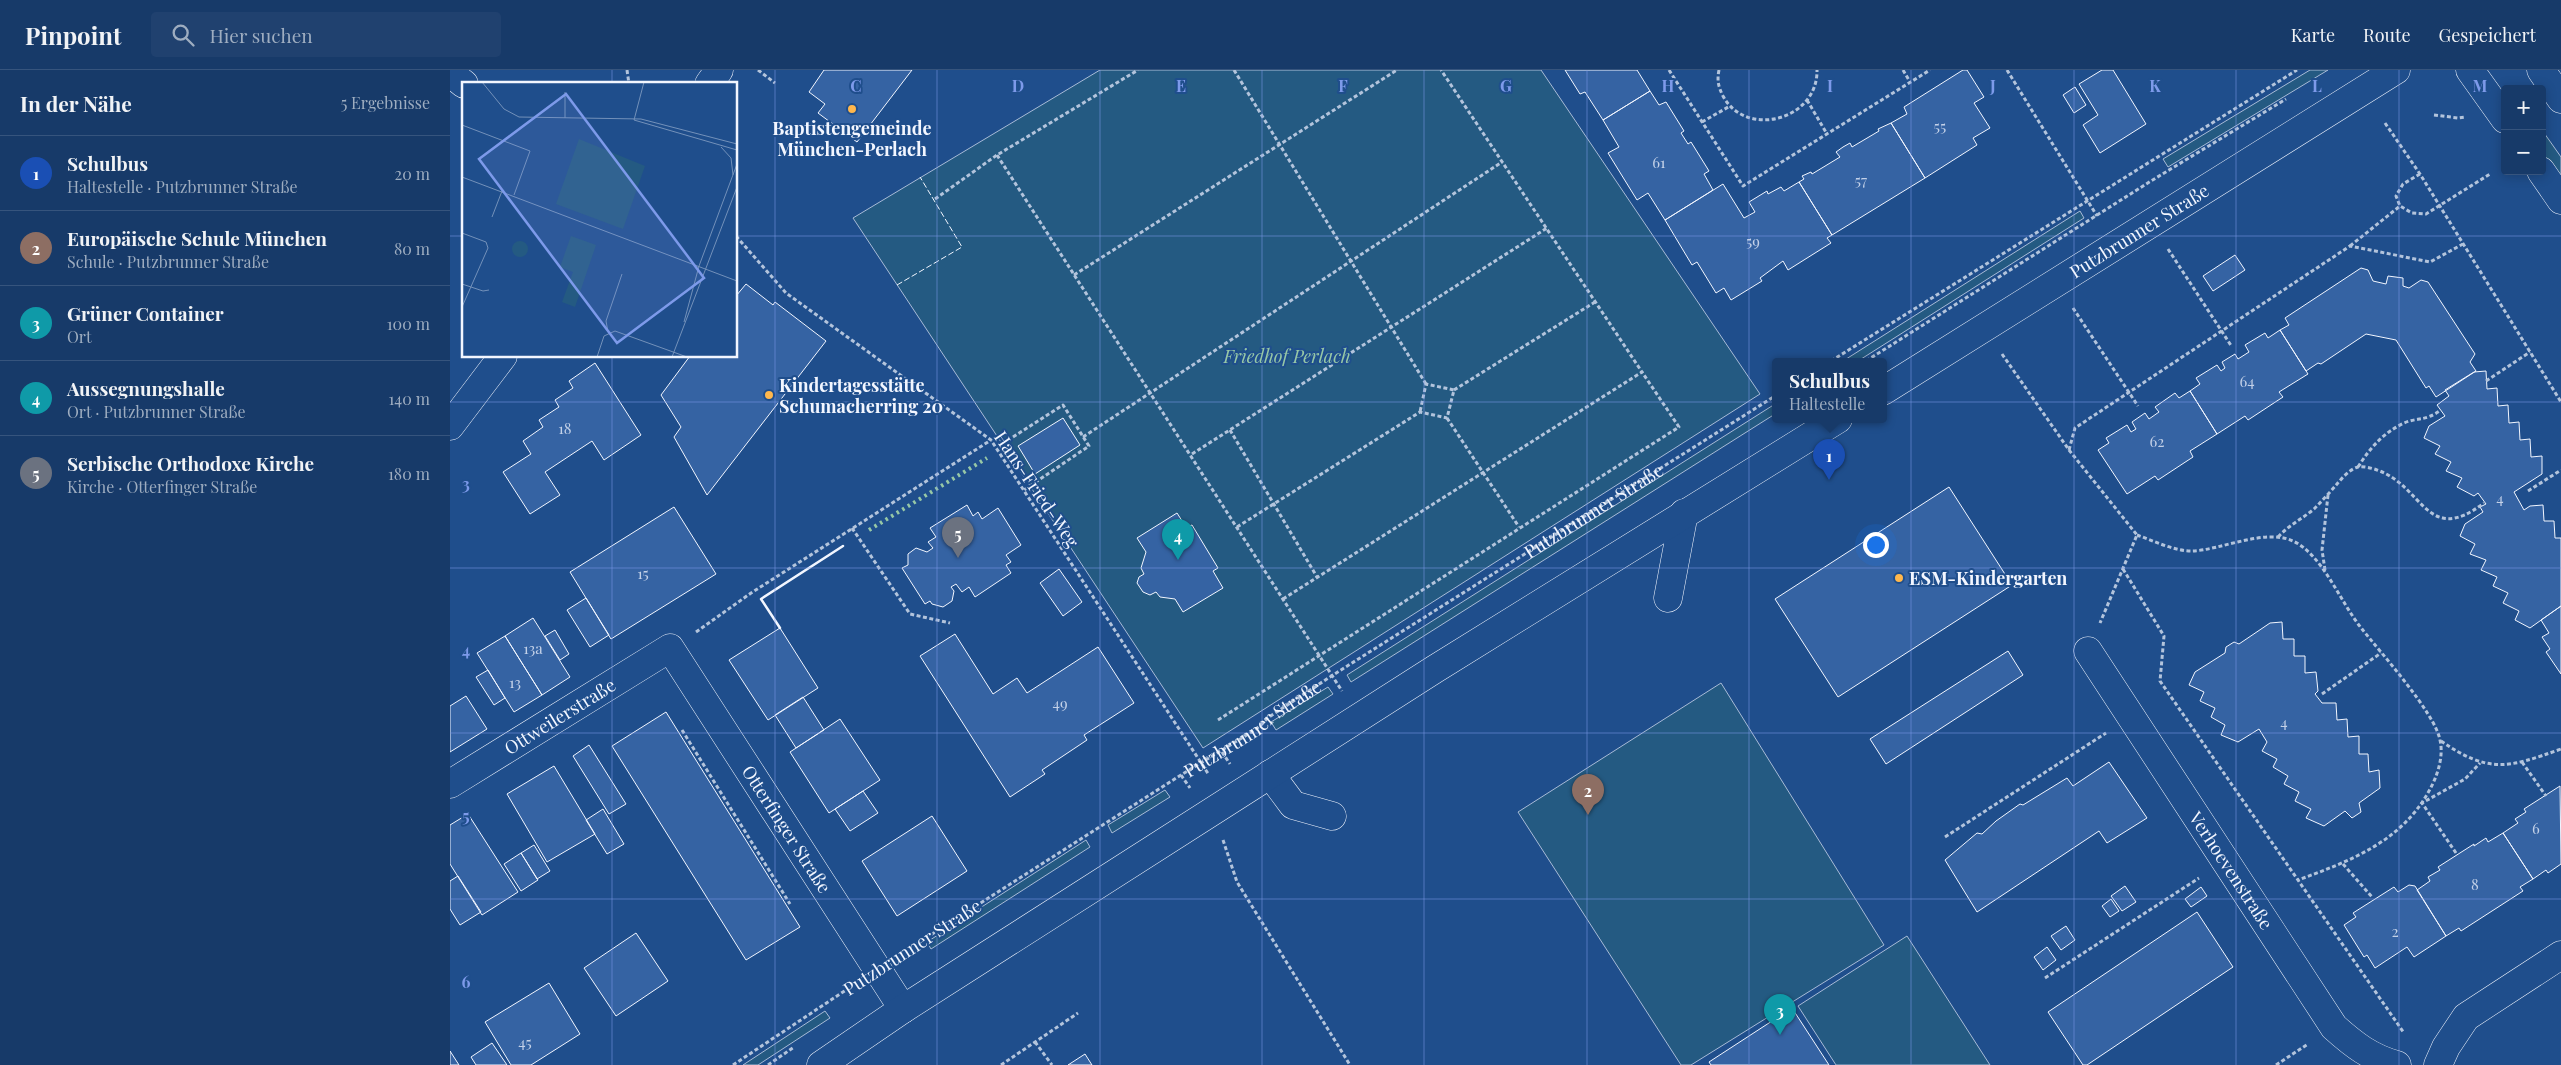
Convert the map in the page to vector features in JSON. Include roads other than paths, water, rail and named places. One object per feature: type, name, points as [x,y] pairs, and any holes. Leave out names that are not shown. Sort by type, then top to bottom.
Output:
[{"type":"main road","points":[[710,82],[719,70]]},
{"type":"main road","name":"Putzbrunner Straße","points":[[1887,388],[2396,70]]},
{"type":"main road","points":[[2470,70],[2501,113]]},
{"type":"main road","points":[[2541,70],[2561,99]]},
{"type":"main road","points":[[450,73],[462,82]]},
{"type":"main road","points":[[2544,175],[2561,200]]},
{"type":"main road","points":[[450,426],[502,358]]},
{"type":"main road","points":[[821,1065],[903,1009],[1270,774],[1684,513],[1831,423]]},
{"type":"main road","points":[[1668,598],[1684,513]]},
{"type":"main road","name":"Ottweilerstraße","points":[[450,784],[670,648]]},
{"type":"main road","name":"Otterfinger Straße","points":[[670,648],[903,1009]]},
{"type":"main road","name":"Verhoevenstraße","points":[[2088,650],[2334,1028],[2361,1050],[2383,1061],[2398,1065]]},
{"type":"main road","points":[[1270,774],[1293,805],[1332,816]]},
{"type":"main road","points":[[2438,1065],[2446,1048],[2466,1017],[2561,955]]},
{"type":"place","name":"Baptistengemeinde München-Perlach","points":[[852,109]]},
{"type":"place","name":"Kindertagesstätte Schumacherring 20","points":[[769,395]]},
{"type":"place","name":"Schulbus","points":[[1829,480]]},
{"type":"place","name":"Serbische Orthodoxe Kirche","points":[[958,558]]},
{"type":"place","name":"Aussegnungshalle","points":[[1178,560]]},
{"type":"place","name":"ESM-Kindergarten","points":[[1899,578]]},
{"type":"place","name":"Europäische Schule München","points":[[1588,815]]},
{"type":"place","name":"Grüner Container","points":[[1780,1035]]},
{"type":"park label","name":"Friedhof Perlach","points":[[1287,356]]}]
